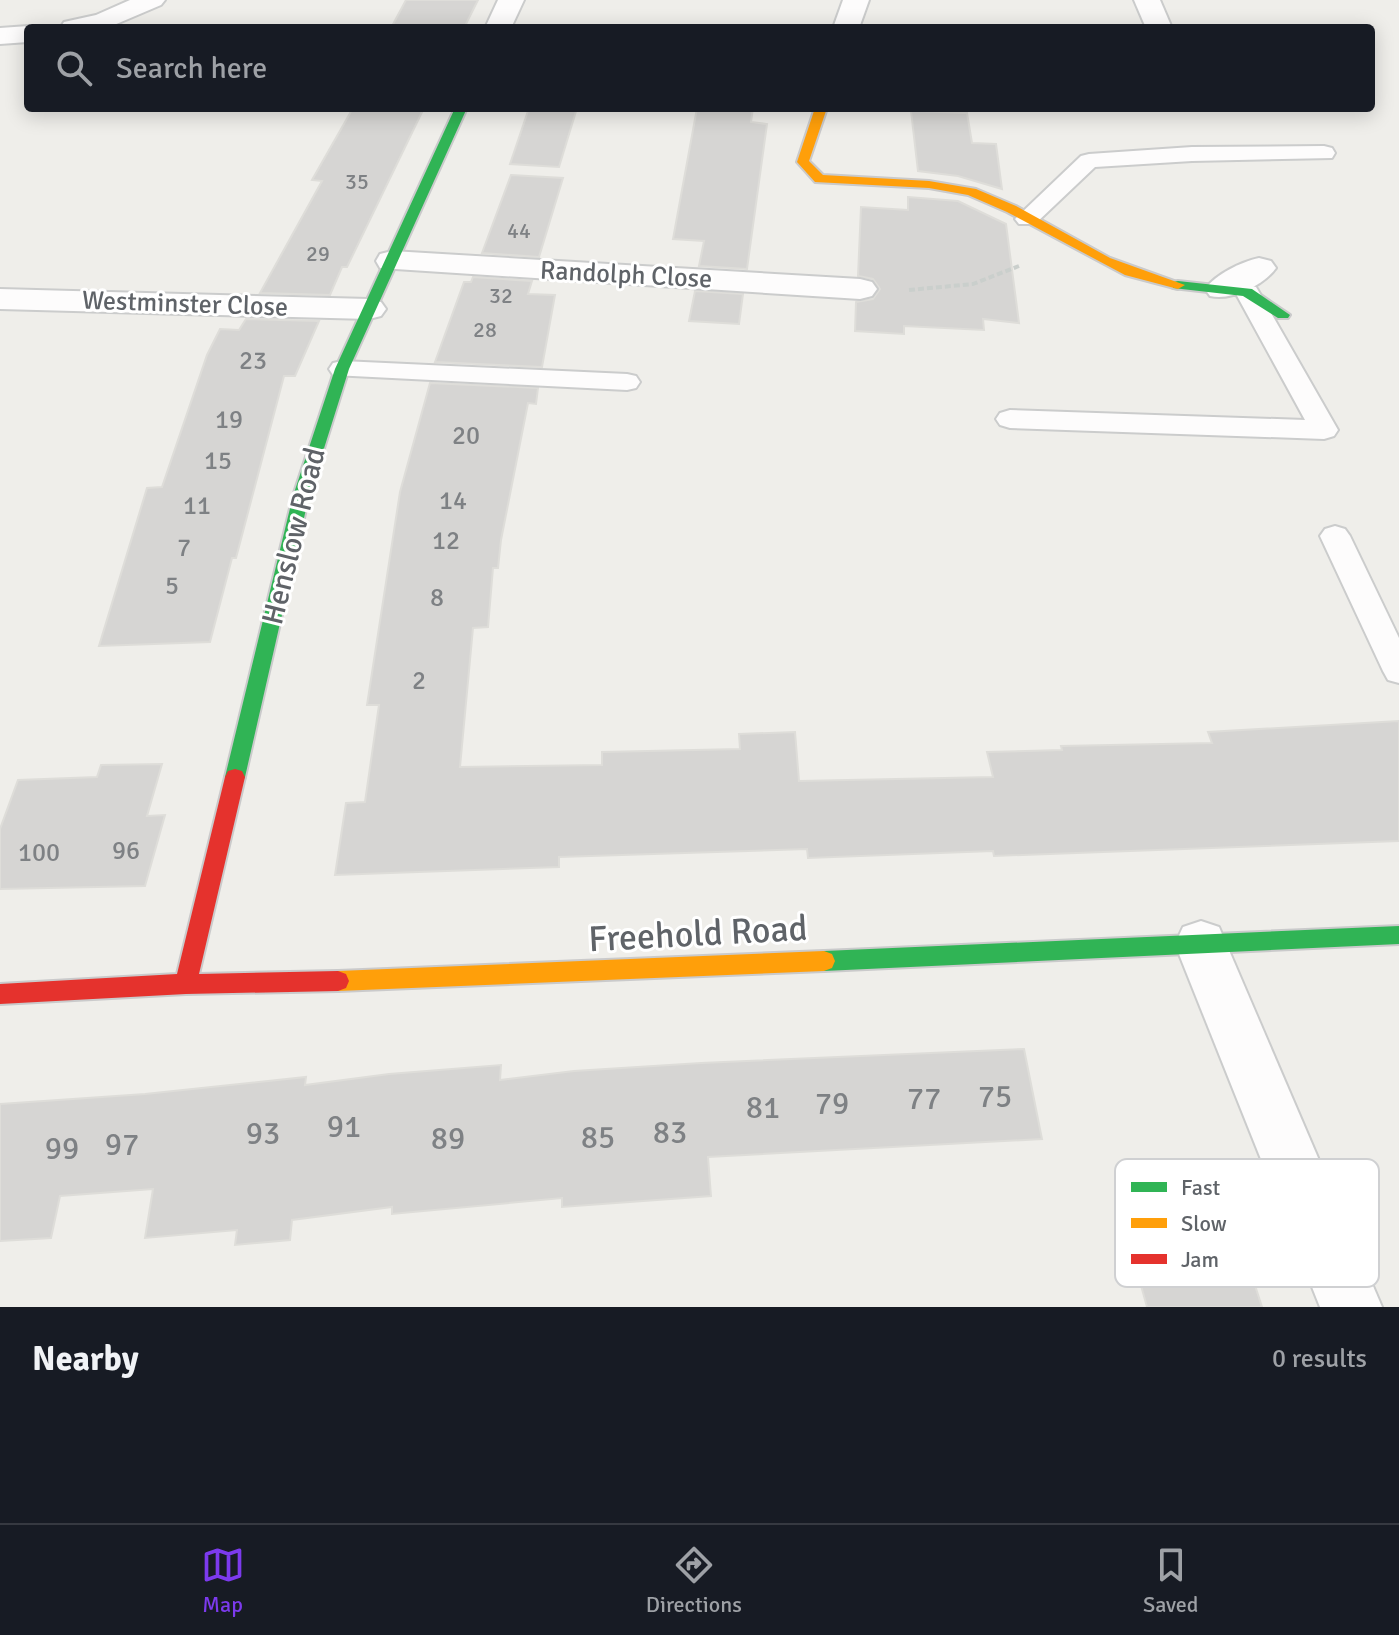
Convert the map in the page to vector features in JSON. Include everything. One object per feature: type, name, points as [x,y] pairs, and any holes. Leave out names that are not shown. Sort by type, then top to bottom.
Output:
[{"type":"street","points":[[88,24],[115,17],[152,0]]},
{"type":"street","points":[[500,24],[511,0]]},
{"type":"street","points":[[847,24],[856,0]]},
{"type":"street","points":[[1147,0],[1157,24]]},
{"type":"street","points":[[0,36],[24,34]]},
{"type":"street","name":"Henslow Road","points":[[186,984],[301,496],[342,369],[459,112]]},
{"type":"street","points":[[820,112],[803,162],[819,179],[963,189],[989,198],[1128,270],[1172,284],[1243,283],[1283,315]]},
{"type":"street","name":"Randolph Close","points":[[392,261],[860,289]]},
{"type":"street","name":"Westminster Close","points":[[0,299],[369,309]]},
{"type":"street","name":"Freehold Road","points":[[0,994],[186,984],[429,979],[1399,935]]},
{"type":"street","points":[[1201,944],[1290,1159]]},
{"type":"street","points":[[1343,1287],[1351,1307]]},
{"type":"lane","points":[[1027,219],[1089,161],[1192,154],[1324,153]]},
{"type":"lane","points":[[1010,419],[1324,430],[1243,283]]},
{"type":"lane","points":[[342,369],[627,382]]},
{"type":"lane","points":[[1335,536],[1399,671]]},
{"type":"path","points":[[860,289],[918,290],[973,284],[1007,272],[1065,240]]},
{"type":"building","points":[[406,0],[478,0],[466,24],[393,24]]},
{"type":"building","points":[[351,112],[422,112],[347,267],[342,267],[330,295],[260,293],[322,181],[312,180]]},
{"type":"building","points":[[528,112],[576,112],[559,167],[510,164]]},
{"type":"building","points":[[696,112],[752,112],[751,122],[767,124],[747,269],[699,266],[704,241],[673,239]]},
{"type":"building","points":[[911,112],[967,113],[972,143],[996,144],[1002,189],[958,176],[918,171]]},
{"type":"building","points":[[511,175],[563,178],[539,257],[482,253]]},
{"type":"building","points":[[908,197],[958,201],[1006,224],[1019,323],[983,319],[984,330],[904,326],[904,334],[855,331],[856,302],[873,299],[880,289],[873,279],[858,276],[861,207],[908,210]]},
{"type":"building","points":[[473,277],[532,281],[528,294],[555,295],[542,367],[435,362],[464,282],[471,282]]},
{"type":"building","points":[[695,291],[743,294],[739,324],[689,321]]},
{"type":"building","points":[[246,319],[319,321],[295,376],[284,376],[236,558],[232,558],[210,642],[99,646],[147,488],[162,487],[207,355],[220,329],[239,330]]},
{"type":"building","points":[[430,383],[538,388],[536,404],[528,403],[498,568],[493,568],[488,627],[473,628],[460,767],[602,765],[602,752],[740,749],[739,734],[795,732],[799,781],[993,777],[987,752],[1062,750],[1061,746],[1212,743],[1208,732],[1399,721],[1399,841],[994,856],[993,851],[808,858],[807,849],[559,857],[559,867],[335,875],[346,803],[365,802],[379,705],[367,705],[400,492]]},
{"type":"building","points":[[162,764],[147,816],[165,815],[145,886],[0,889],[0,829],[18,780],[97,777],[101,765]]},
{"type":"building","points":[[1024,1049],[1042,1139],[708,1157],[711,1196],[562,1207],[562,1198],[392,1214],[392,1207],[292,1220],[290,1240],[235,1245],[237,1230],[145,1238],[153,1189],[60,1196],[51,1238],[0,1241],[0,1104],[145,1094],[306,1077],[305,1085],[389,1074],[501,1065],[500,1080],[574,1071],[701,1063]]},
{"type":"building","points":[[1141,1287],[1256,1287],[1262,1307],[1147,1307]]},
{"type":"traffic: fast","points":[[235,777],[301,496],[342,369],[459,112]]},
{"type":"traffic: fast","points":[[1178,285],[1247,292],[1283,315]]},
{"type":"traffic: fast","points":[[824,961],[1399,935]]},
{"type":"traffic: slow","points":[[820,112],[803,162],[819,179],[929,184],[971,192],[1012,209],[1129,272],[1178,285]]},
{"type":"traffic: slow","points":[[338,981],[824,961]]},
{"type":"traffic: jam","points":[[186,984],[235,777]]},
{"type":"traffic: jam","points":[[0,994],[186,984],[338,981]]}]
